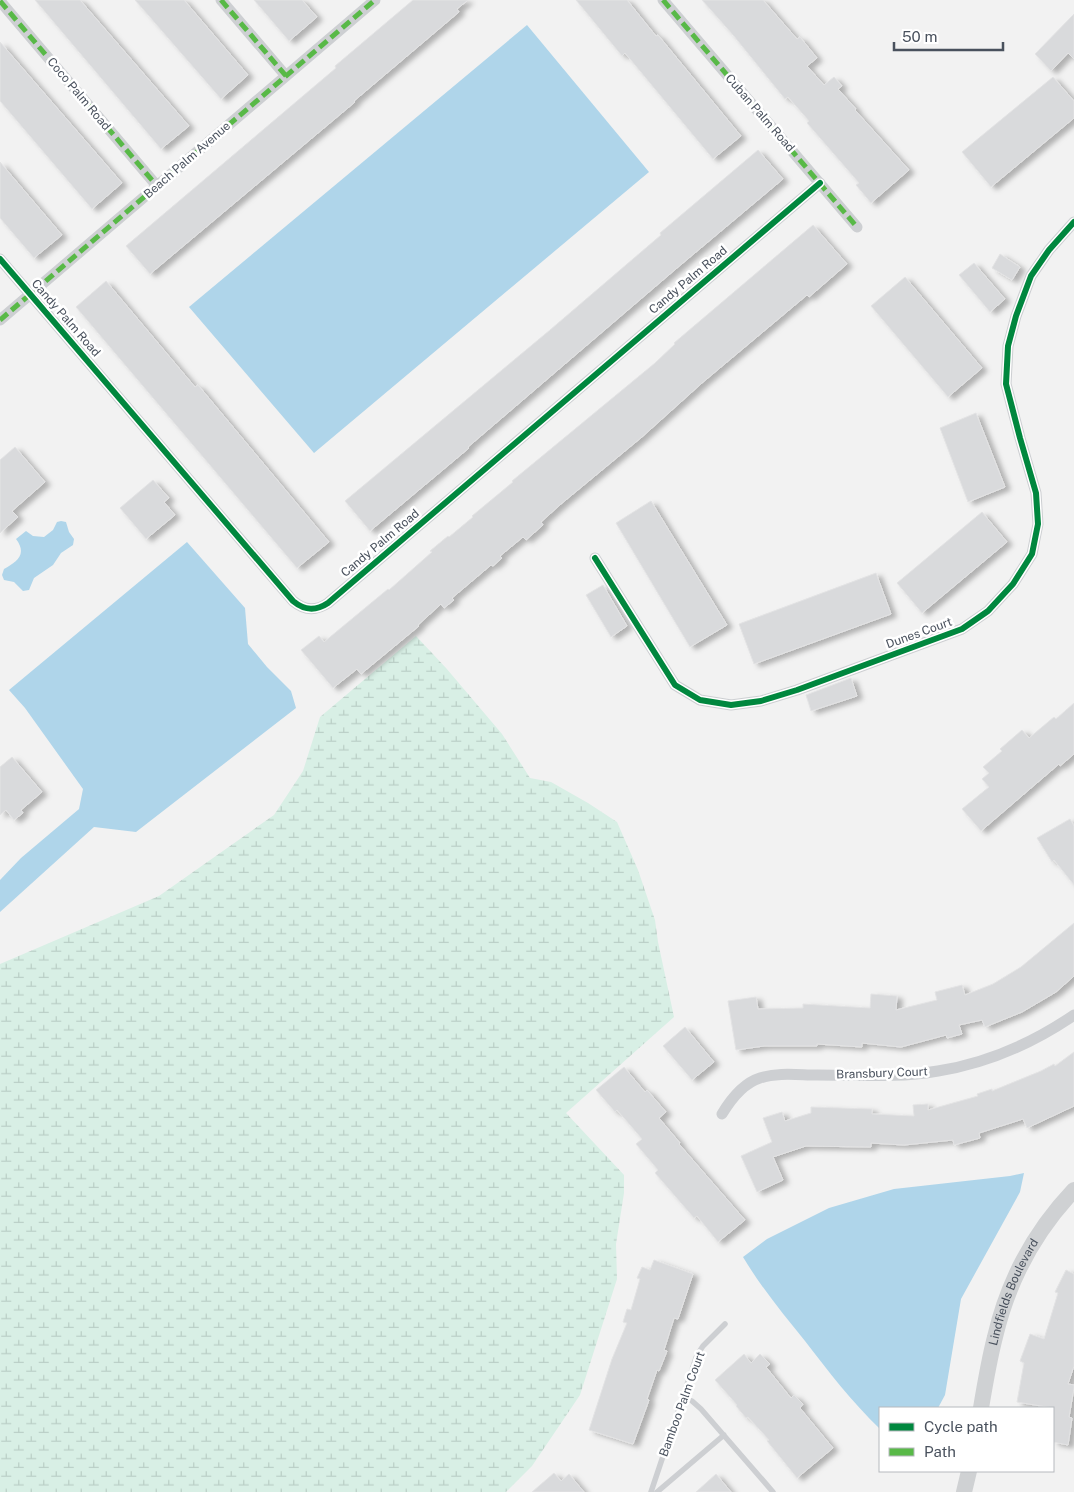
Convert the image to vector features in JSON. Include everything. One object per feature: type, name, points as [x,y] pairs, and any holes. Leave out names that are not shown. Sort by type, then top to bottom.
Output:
[{"type":"street","points":[[221,0],[286,76]]},
{"type":"street","name":"Beach Palm Avenue","points":[[0,320],[375,0]]},
{"type":"street","name":"Cuban Palm Road","points":[[663,0],[857,227]]},
{"type":"street","name":"Coco Palm Road","points":[[0,1],[157,186]]},
{"type":"street","name":"Candy Palm Road","points":[[0,259],[293,601],[304,608],[317,609],[328,603],[820,183]]},
{"type":"street","name":"Dunes Court","points":[[595,558],[675,685],[700,700],[731,705],[761,701],[815,683],[962,629],[988,611],[1014,584],[1032,554],[1038,524],[1036,493],[1006,384],[1008,346],[1030,276],[1049,250],[1074,222]]},
{"type":"street","name":"Bransbury Court","points":[[722,1114],[728,1104],[742,1089],[760,1078],[782,1074],[892,1076],[962,1067],[1011,1051],[1036,1039],[1074,1015]]},
{"type":"street","name":"Lindfields Boulevard","points":[[981,1407],[995,1336],[1015,1276],[1046,1223],[1074,1190]]},
{"type":"street","points":[[964,1492],[968,1472]]},
{"type":"lane","name":"Bamboo Palm Court","points":[[651,1492],[697,1355],[703,1346],[725,1324]]},
{"type":"lane","points":[[683,1398],[696,1404],[773,1492]]},
{"type":"lane","points":[[657,1492],[724,1435]]},
{"type":"green space","points":[[416,636],[502,734],[530,778],[551,782],[617,822],[638,870],[655,920],[674,1017],[566,1113],[624,1175],[624,1193],[616,1244],[617,1279],[580,1395],[532,1466],[506,1492],[0,1492],[0,964],[159,896],[274,815],[303,771],[320,717]]},
{"type":"water","points":[[527,25],[649,172],[314,453],[189,307]]},
{"type":"water","points":[[57,522],[66,522],[69,532],[74,539],[73,545],[61,553],[53,565],[34,578],[29,590],[23,591],[14,582],[4,580],[2,575],[4,569],[13,564],[21,554],[21,549],[16,539],[26,531],[33,536],[44,537],[53,530]]},
{"type":"water","points":[[187,542],[245,608],[248,644],[267,667],[291,691],[296,708],[136,832],[94,827],[0,912],[0,880],[21,858],[79,809],[83,789],[25,708],[9,690]]},
{"type":"water","points":[[1024,1173],[1020,1192],[961,1299],[945,1395],[939,1407],[879,1407],[879,1428],[831,1375],[772,1300],[743,1257],[767,1239],[829,1208],[894,1189]]},
{"type":"building","points":[[35,0],[80,0],[189,126],[161,149]]},
{"type":"building","points":[[135,0],[184,0],[248,75],[221,99]]},
{"type":"building","points":[[254,0],[302,0],[317,17],[289,41]]},
{"type":"building","points":[[413,0],[468,0],[457,9],[459,12],[355,102],[150,274],[126,246],[336,68],[335,66]]},
{"type":"building","points":[[576,0],[627,0],[741,136],[713,159],[625,53],[622,56]]},
{"type":"building","points":[[702,0],[763,0],[797,39],[800,37],[817,58],[807,66],[824,85],[834,77],[842,86],[838,89],[909,170],[871,203],[856,185],[859,183],[807,123],[809,121],[788,97],[785,99]]},
{"type":"building","points":[[1074,14],[1074,59],[1068,53],[1051,71],[1035,54]]},
{"type":"building","points":[[0,42],[122,183],[92,209],[0,101]]},
{"type":"building","points":[[1053,77],[1074,101],[1074,118],[991,187],[962,152]]},
{"type":"building","points":[[758,150],[783,179],[370,531],[345,501],[550,330]]},
{"type":"building","points":[[0,162],[62,235],[34,258],[0,218]]},
{"type":"building","points":[[813,225],[847,264],[702,383],[642,437],[561,504],[541,522],[543,525],[526,540],[523,537],[500,556],[502,558],[493,566],[491,565],[452,598],[454,600],[444,608],[441,604],[419,626],[361,674],[357,669],[333,688],[301,650],[319,636],[324,642],[389,590],[432,552],[430,551],[655,363],[674,343]]},
{"type":"building","points":[[1000,254],[1020,267],[1012,280],[992,268]]},
{"type":"building","points":[[974,263],[1005,299],[990,312],[959,275]]},
{"type":"building","points":[[905,277],[982,368],[948,397],[871,306]]},
{"type":"building","points":[[106,281],[195,387],[198,385],[329,542],[297,568],[76,307]]},
{"type":"building","points":[[976,413],[1005,487],[968,502],[940,428]]},
{"type":"building","points":[[15,447],[45,482],[12,511],[18,517],[0,533],[0,460]]},
{"type":"building","points":[[153,480],[169,498],[164,502],[175,515],[146,539],[120,508]]},
{"type":"building","points":[[651,501],[727,625],[690,647],[616,523]]},
{"type":"building","points":[[982,512],[1007,542],[922,613],[897,583]]},
{"type":"building","points":[[876,573],[891,614],[754,664],[739,624]]},
{"type":"building","points":[[603,585],[627,626],[611,637],[586,595]]},
{"type":"building","points":[[851,678],[857,696],[811,711],[806,695]]},
{"type":"building","points":[[1074,703],[1074,754],[1060,766],[1059,764],[981,831],[962,809],[989,787],[982,779],[989,773],[983,767],[1022,730],[1029,738],[1054,717],[1056,719]]},
{"type":"building","points":[[12,757],[42,792],[21,810],[23,813],[14,820],[6,810],[0,815],[0,767]]},
{"type":"building","points":[[1070,819],[1074,826],[1074,885],[1054,860],[1052,862],[1037,838]]},
{"type":"building","points":[[1074,923],[1074,976],[1056,992],[1022,1012],[985,1027],[982,1020],[959,1025],[962,1034],[947,1038],[946,1035],[901,1047],[862,1043],[862,1047],[817,1044],[817,1046],[764,1046],[736,1050],[728,1001],[756,997],[758,1009],[803,1008],[803,1004],[870,1008],[871,994],[897,996],[896,1010],[937,1000],[935,992],[962,985],[965,995],[993,984],[1021,967]]},
{"type":"building","points":[[685,1027],[714,1062],[692,1080],[663,1046]]},
{"type":"building","points":[[1074,1052],[1074,1106],[1027,1128],[1023,1119],[979,1133],[980,1138],[954,1145],[953,1140],[904,1145],[871,1143],[871,1147],[806,1146],[773,1157],[783,1180],[757,1192],[741,1156],[772,1142],[763,1118],[782,1112],[785,1121],[811,1113],[811,1107],[872,1109],[872,1114],[914,1116],[913,1105],[928,1104],[928,1110],[978,1096],[977,1094],[992,1089],[992,1091],[1054,1064],[1055,1066]]},
{"type":"building","points":[[624,1067],[645,1092],[647,1090],[666,1112],[659,1118],[745,1220],[718,1242],[697,1216],[694,1218],[655,1173],[658,1170],[636,1144],[642,1139],[617,1110],[615,1112],[596,1090]]},
{"type":"building","points":[[654,1260],[693,1274],[678,1319],[674,1318],[664,1350],[667,1351],[659,1371],[657,1370],[647,1399],[649,1400],[633,1444],[589,1430],[612,1359],[627,1323],[623,1322],[627,1309],[631,1310],[640,1279],[637,1278],[642,1267],[650,1270]]},
{"type":"building","points":[[1066,1270],[1074,1274],[1074,1366],[1068,1384],[1074,1385],[1074,1388],[1069,1417],[1072,1418],[1068,1445],[1054,1442],[1054,1407],[1017,1402],[1024,1363],[1020,1361],[1030,1334],[1044,1339],[1058,1293],[1055,1292]]},
{"type":"building","points":[[744,1354],[751,1363],[760,1354],[770,1364],[766,1367],[791,1398],[794,1395],[803,1404],[800,1408],[833,1448],[797,1478],[767,1441],[769,1440],[748,1417],[746,1418],[715,1380]]},
{"type":"building","points":[[554,1473],[561,1481],[569,1474],[584,1492],[532,1492]]},
{"type":"building","points":[[716,1474],[731,1492],[696,1492]]},
{"type":"marked path","points":[[221,0],[286,76]]},
{"type":"marked path","points":[[0,320],[375,0]]},
{"type":"marked path","points":[[663,0],[857,227]]},
{"type":"marked path","points":[[0,1],[157,186]]},
{"type":"cycle path","points":[[0,259],[293,601],[302,607],[315,609],[328,603],[820,183]]},
{"type":"cycle path","points":[[595,558],[675,685],[700,700],[731,705],[761,701],[797,690],[962,629],[988,611],[1013,584],[1032,554],[1038,524],[1036,493],[1006,384],[1008,346],[1016,316],[1031,276],[1049,250],[1074,222]]}]
